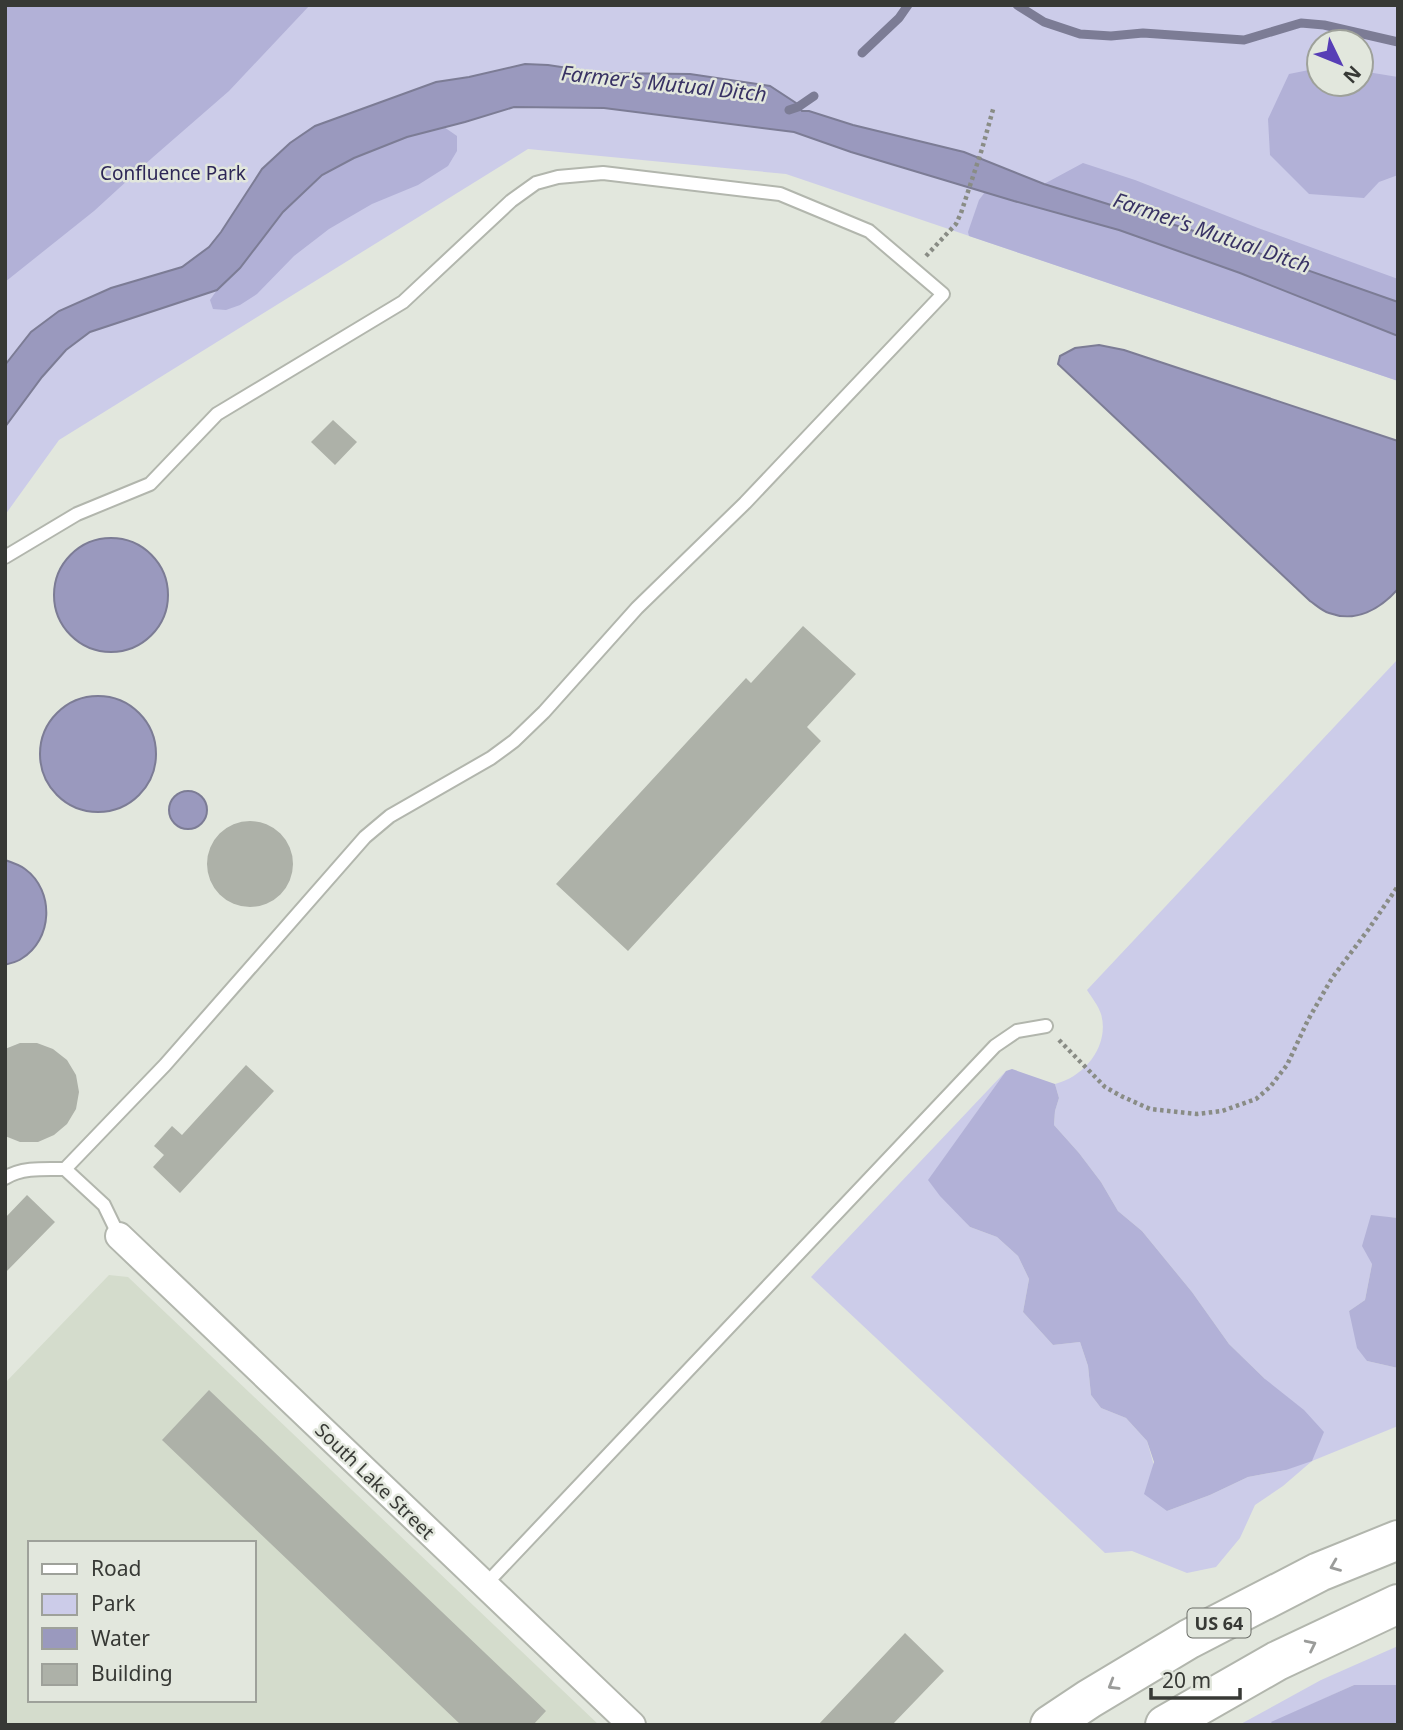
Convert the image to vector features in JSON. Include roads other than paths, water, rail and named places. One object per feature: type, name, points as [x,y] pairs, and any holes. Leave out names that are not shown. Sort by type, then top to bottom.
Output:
[{"type":"highway","name":"US 64","points":[[1050,1725],[1189,1639],[1319,1572],[1398,1539]]},
{"type":"highway","points":[[1165,1725],[1277,1661],[1398,1604]]},
{"type":"street","name":"South Lake Street","points":[[119,1236],[632,1725]]},
{"type":"lane","points":[[5,557],[77,514],[150,484],[217,414],[403,302],[511,201],[536,183],[558,177],[603,173],[780,194],[869,231],[943,294],[745,503],[637,608],[544,712],[514,741],[491,758],[390,816],[365,838],[165,1065],[65,1169]]},
{"type":"lane","points":[[485,1585],[995,1046],[1017,1031],[1046,1026]]},
{"type":"lane","points":[[5,1178],[38,1169],[65,1169],[104,1205],[119,1236]]},
{"type":"water","name":"Farmer's Mutual Ditch","points":[[525,64],[601,73],[690,74],[770,86],[796,103],[802,111],[964,152],[1044,184],[1213,237],[1398,302],[1398,336],[1240,273],[1119,230],[851,152],[794,132],[604,108],[514,107],[407,137],[354,158],[322,175],[283,212],[240,268],[217,290],[90,332],[66,350],[5,427],[5,365],[31,332],[59,311],[111,288],[182,267],[209,247],[262,169],[290,143],[315,126],[436,82]]},
{"type":"water","points":[[1099,345],[1124,350],[1398,441],[1398,589],[1383,603],[1358,615],[1339,616],[1310,601],[1058,364],[1060,356],[1075,348]]},
{"type":"water","points":[[111,538],[133,542],[152,554],[164,573],[168,595],[164,617],[152,636],[133,648],[111,652],[89,648],[70,636],[58,617],[54,595],[58,573],[70,554],[89,542]]},
{"type":"water","points":[[98,696],[120,700],[139,713],[152,732],[156,754],[152,776],[139,795],[120,808],[98,812],[76,808],[57,795],[44,776],[40,754],[44,732],[57,713],[76,700]]},
{"type":"water","points":[[188,791],[202,796],[207,810],[202,824],[188,829],[174,824],[169,810],[174,796]]},
{"type":"water","points":[[5,860],[23,868],[35,878],[42,890],[46,915],[44,928],[32,951],[5,965]]},
{"type":"waterway","points":[[862,53],[899,18],[908,5]]},
{"type":"waterway","points":[[1017,5],[1044,22],[1080,34],[1111,36],[1143,33],[1244,40],[1301,23],[1324,25],[1398,42]]},
{"type":"waterway","points":[[789,110],[814,96]]},
{"type":"park label","name":"Confluence Park","points":[[173,173]]}]
